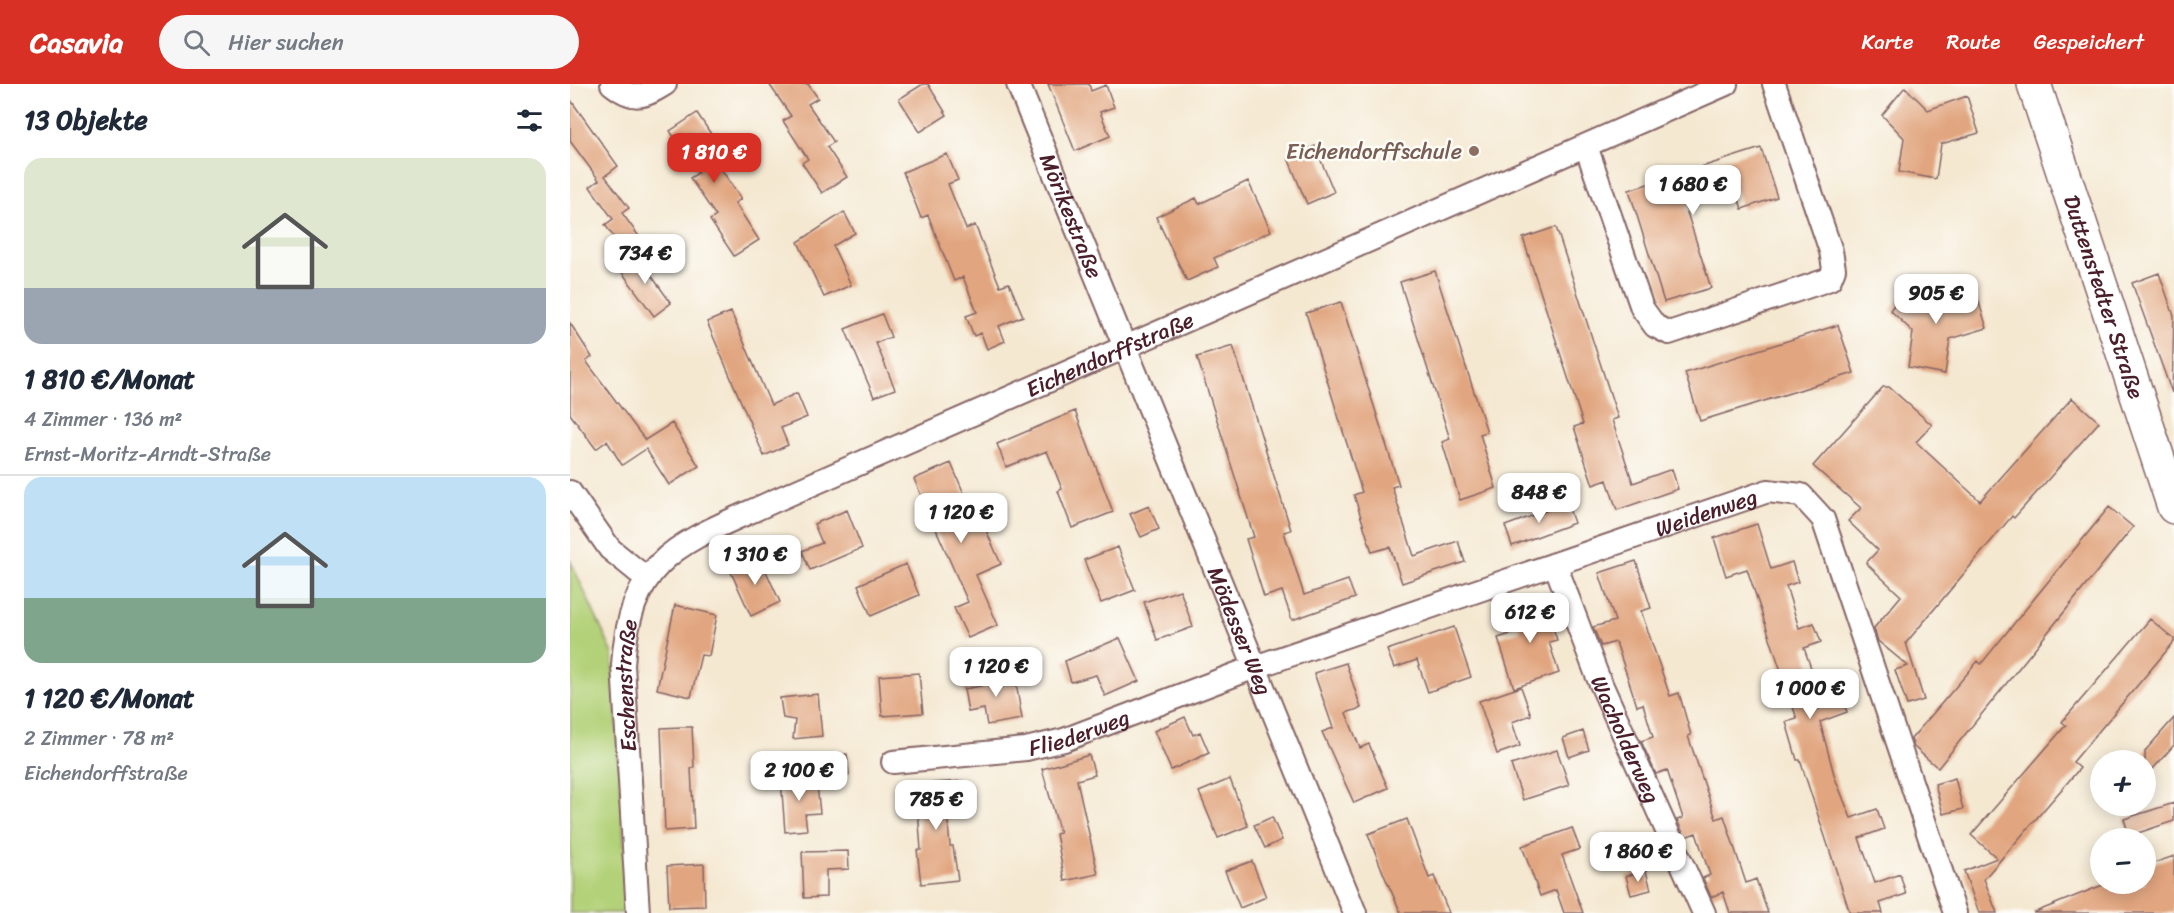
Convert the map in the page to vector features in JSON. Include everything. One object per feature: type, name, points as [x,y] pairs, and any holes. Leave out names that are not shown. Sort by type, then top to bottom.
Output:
[{"type":"street","points":[[612,84],[626,95],[647,95],[665,84]]},
{"type":"street","name":"Mörikestraße","points":[[1018,84],[1124,348]]},
{"type":"street","name":"Eichendorffstraße","points":[[647,579],[665,558],[685,542],[878,455],[1726,84]]},
{"type":"street","points":[[1586,146],[1642,308],[1655,326],[1669,333],[1830,279],[1834,269],[1831,251],[1774,84]]},
{"type":"street","name":"Duttenstedter Straße","points":[[2034,84],[2174,507]]},
{"type":"street","name":"Mödesser Weg","points":[[1124,348],[1256,666],[1355,913]]},
{"type":"street","name":"Weidenweg","points":[[1256,666],[1768,491],[1801,495],[1823,519],[1955,913]]},
{"type":"street","points":[[570,492],[610,549],[647,579]]},
{"type":"street","name":"Wacholderweg","points":[[1555,564],[1597,675],[1704,913]]},
{"type":"street","name":"Eschenstraße","points":[[638,913],[623,665],[625,634],[632,606],[647,579]]},
{"type":"street","name":"Fliederweg","points":[[893,762],[1026,749],[1064,740],[1256,666]]},
{"type":"green space","points":[[570,560],[613,654],[628,913],[570,913]]},
{"type":"building","points":[[769,84],[808,84],[818,98],[808,104],[834,142],[827,147],[847,177],[822,193],[802,163],[808,159],[783,121],[791,116]]},
{"type":"building","points":[[923,84],[928,84],[947,115],[920,132],[899,99]]},
{"type":"building","points":[[1048,84],[1089,84],[1091,91],[1106,85],[1114,107],[1100,112],[1110,136],[1075,151]]},
{"type":"building","points":[[1905,87],[1928,110],[1967,96],[1979,133],[1941,144],[1936,179],[1899,172],[1904,138],[1882,115]]},
{"type":"building","points":[[570,99],[618,166],[605,176],[629,208],[622,213],[646,246],[629,258],[605,225],[613,219],[590,187],[599,180],[570,141]]},
{"type":"building","points":[[697,113],[725,155],[716,161],[741,199],[735,203],[759,240],[734,256],[710,220],[716,216],[690,178],[698,173],[670,131]]},
{"type":"building","points":[[1315,146],[1334,192],[1307,204],[1288,158]]},
{"type":"building","points":[[1761,148],[1777,197],[1742,209],[1736,190],[1685,206],[1711,288],[1664,302],[1629,190]]},
{"type":"building","points":[[947,154],[958,180],[948,184],[966,229],[975,225],[1000,286],[1009,283],[1023,316],[999,326],[1005,341],[987,349],[981,333],[974,336],[966,316],[977,312],[963,277],[954,281],[928,215],[921,218],[903,172]]},
{"type":"building","points":[[1248,181],[1271,231],[1214,258],[1218,267],[1187,281],[1156,217],[1196,198],[1199,204]]},
{"type":"building","points":[[844,212],[855,233],[833,246],[851,285],[824,297],[798,242]]},
{"type":"building","points":[[1556,227],[1618,418],[1612,420],[1633,483],[1672,469],[1678,489],[1617,510],[1607,480],[1593,485],[1574,427],[1583,424],[1523,238]]},
{"type":"building","points":[[636,254],[671,303],[654,316],[618,267]]},
{"type":"building","points":[[1435,271],[1487,432],[1480,434],[1496,488],[1460,500],[1442,442],[1450,439],[1400,282]]},
{"type":"building","points":[[2159,273],[2174,316],[2172,393],[2132,283]]},
{"type":"building","points":[[1913,281],[1937,304],[1975,290],[1987,328],[1950,339],[1945,374],[1908,367],[1913,332],[1890,310]]},
{"type":"building","points":[[1341,302],[1399,485],[1392,487],[1414,556],[1458,541],[1465,562],[1402,583],[1390,547],[1372,552],[1354,495],[1362,492],[1306,313]]},
{"type":"building","points":[[731,312],[771,405],[797,393],[807,417],[781,428],[788,445],[764,456],[707,322]]},
{"type":"building","points":[[882,314],[891,337],[876,343],[895,389],[874,397],[845,329]]},
{"type":"building","points":[[570,323],[592,357],[586,361],[645,440],[672,423],[699,466],[669,485],[646,449],[622,465],[607,441],[596,449],[570,414]]},
{"type":"building","points":[[1838,325],[1854,373],[1700,421],[1685,373]]},
{"type":"building","points":[[1233,346],[1291,530],[1284,532],[1304,595],[1348,580],[1355,598],[1292,620],[1282,591],[1264,597],[1246,539],[1254,537],[1197,357]]},
{"type":"building","points":[[1883,387],[1889,387],[1932,425],[1916,442],[1980,501],[2072,398],[2099,422],[2014,518],[2012,516],[1906,643],[1924,700],[1907,705],[1895,670],[1908,666],[1878,641],[1874,628],[1901,596],[1866,563],[1878,550],[1848,521],[1861,508],[1813,466]]},
{"type":"building","points":[[1075,411],[1113,512],[1072,528],[1058,491],[1062,489],[1047,451],[1006,467],[997,444]]},
{"type":"building","points":[[951,463],[976,522],[981,519],[1001,564],[976,575],[998,625],[968,638],[954,608],[968,602],[914,479]]},
{"type":"building","points":[[1567,503],[1574,523],[1512,546],[1505,526]]},
{"type":"building","points":[[1149,506],[1159,529],[1141,537],[1130,514]]},
{"type":"building","points":[[2109,507],[2133,527],[1938,768],[1914,747],[1911,739],[1978,661],[1981,664]]},
{"type":"building","points":[[847,510],[862,548],[810,570],[802,551],[822,543],[814,524]]},
{"type":"building","points":[[1757,524],[1771,569],[1792,562],[1798,582],[1786,586],[1799,628],[1814,623],[1821,642],[1804,648],[1822,699],[1840,693],[1847,712],[1820,722],[1835,778],[1851,818],[1877,809],[1884,829],[1859,838],[1875,883],[1900,874],[1906,894],[1880,903],[1883,913],[1850,913],[1800,760],[1797,760],[1786,722],[1797,719],[1747,569],[1726,576],[1714,538]]},
{"type":"building","points":[[1118,547],[1135,590],[1101,603],[1084,560]]},
{"type":"building","points":[[759,556],[780,602],[751,616],[730,570]]},
{"type":"building","points":[[1636,561],[1651,608],[1641,611],[1670,696],[1679,693],[1691,735],[1688,736],[1716,819],[1724,816],[1746,883],[1756,879],[1768,913],[1730,913],[1723,892],[1711,897],[1703,878],[1710,875],[1696,833],[1685,837],[1677,820],[1683,818],[1667,770],[1656,774],[1641,741],[1653,737],[1643,704],[1637,706],[1616,642],[1601,646],[1593,627],[1615,621],[1599,573]]},
{"type":"building","points":[[906,564],[919,595],[871,616],[858,585]]},
{"type":"building","points":[[1180,590],[1193,627],[1157,640],[1144,602]]},
{"type":"building","points":[[1542,595],[1557,640],[1549,642],[1559,673],[1514,688],[1498,638],[1520,631],[1511,605]]},
{"type":"building","points":[[675,605],[717,615],[709,656],[701,655],[691,697],[657,689]]},
{"type":"building","points":[[2150,619],[2174,639],[2174,642],[2073,762],[2080,768],[1984,879],[1997,913],[1979,913],[1964,871],[1997,858],[1971,835],[2066,725],[2062,722]]},
{"type":"building","points":[[1454,627],[1471,677],[1428,692],[1417,660],[1394,668],[1387,650]]},
{"type":"building","points":[[1120,638],[1139,681],[1105,696],[1096,675],[1071,682],[1065,661]]},
{"type":"building","points":[[1346,663],[1361,708],[1346,713],[1360,748],[1369,744],[1388,788],[1354,803],[1322,732],[1333,728],[1314,673]]},
{"type":"building","points":[[1014,671],[1022,719],[987,725],[984,709],[968,712],[964,689],[981,686],[979,677]]},
{"type":"building","points":[[919,673],[923,713],[882,716],[879,676]]},
{"type":"building","points":[[1521,687],[1531,715],[1512,722],[1520,746],[1497,754],[1479,701]]},
{"type":"building","points":[[818,694],[822,736],[793,739],[795,720],[783,718],[780,698]]},
{"type":"building","points":[[1185,717],[1193,735],[1200,732],[1209,753],[1171,770],[1154,731]]},
{"type":"building","points":[[2174,718],[2174,745],[2156,765],[2156,750],[2146,750]]},
{"type":"building","points":[[692,727],[694,767],[691,768],[694,829],[665,831],[661,728]]},
{"type":"building","points":[[1583,731],[1589,750],[1569,757],[1563,738]]},
{"type":"building","points":[[1557,750],[1569,785],[1523,800],[1511,765]]},
{"type":"building","points":[[847,754],[849,775],[824,777],[822,756]]},
{"type":"building","points":[[1089,755],[1095,775],[1077,780],[1098,874],[1065,881],[1056,834],[1060,833],[1042,769]]},
{"type":"building","points":[[816,776],[820,813],[805,814],[807,830],[785,832],[781,779]]},
{"type":"building","points":[[1955,778],[1963,809],[1943,814],[1935,784]]},
{"type":"building","points":[[1230,779],[1248,826],[1218,838],[1199,792]]},
{"type":"building","points":[[963,781],[964,799],[946,800],[950,846],[953,846],[958,880],[921,884],[917,850],[921,850],[916,784]]},
{"type":"building","points":[[2174,803],[2174,821],[2153,828],[2127,828],[2124,819],[2133,816],[2156,816],[2156,809]]},
{"type":"building","points":[[1272,817],[1282,840],[1265,848],[1254,825]]},
{"type":"building","points":[[1407,819],[1429,878],[1434,876],[1449,913],[1401,913],[1384,875],[1368,834]]},
{"type":"building","points":[[1572,828],[1580,849],[1562,855],[1583,913],[1564,913],[1556,890],[1540,896],[1522,846]]},
{"type":"building","points":[[848,851],[849,869],[826,870],[826,897],[804,898],[802,852]]},
{"type":"building","points":[[2174,856],[2174,913],[2033,913],[2090,890],[2090,894],[2156,894],[2156,862]]},
{"type":"building","points":[[1252,861],[1266,897],[1240,908],[1225,871]]},
{"type":"building","points":[[704,864],[705,906],[669,907],[667,866]]},
{"type":"building","points":[[1646,871],[1651,890],[1631,895],[1626,876]]},
{"type":"place","name":"Eichendorffschule","points":[[1474,151]]}]
